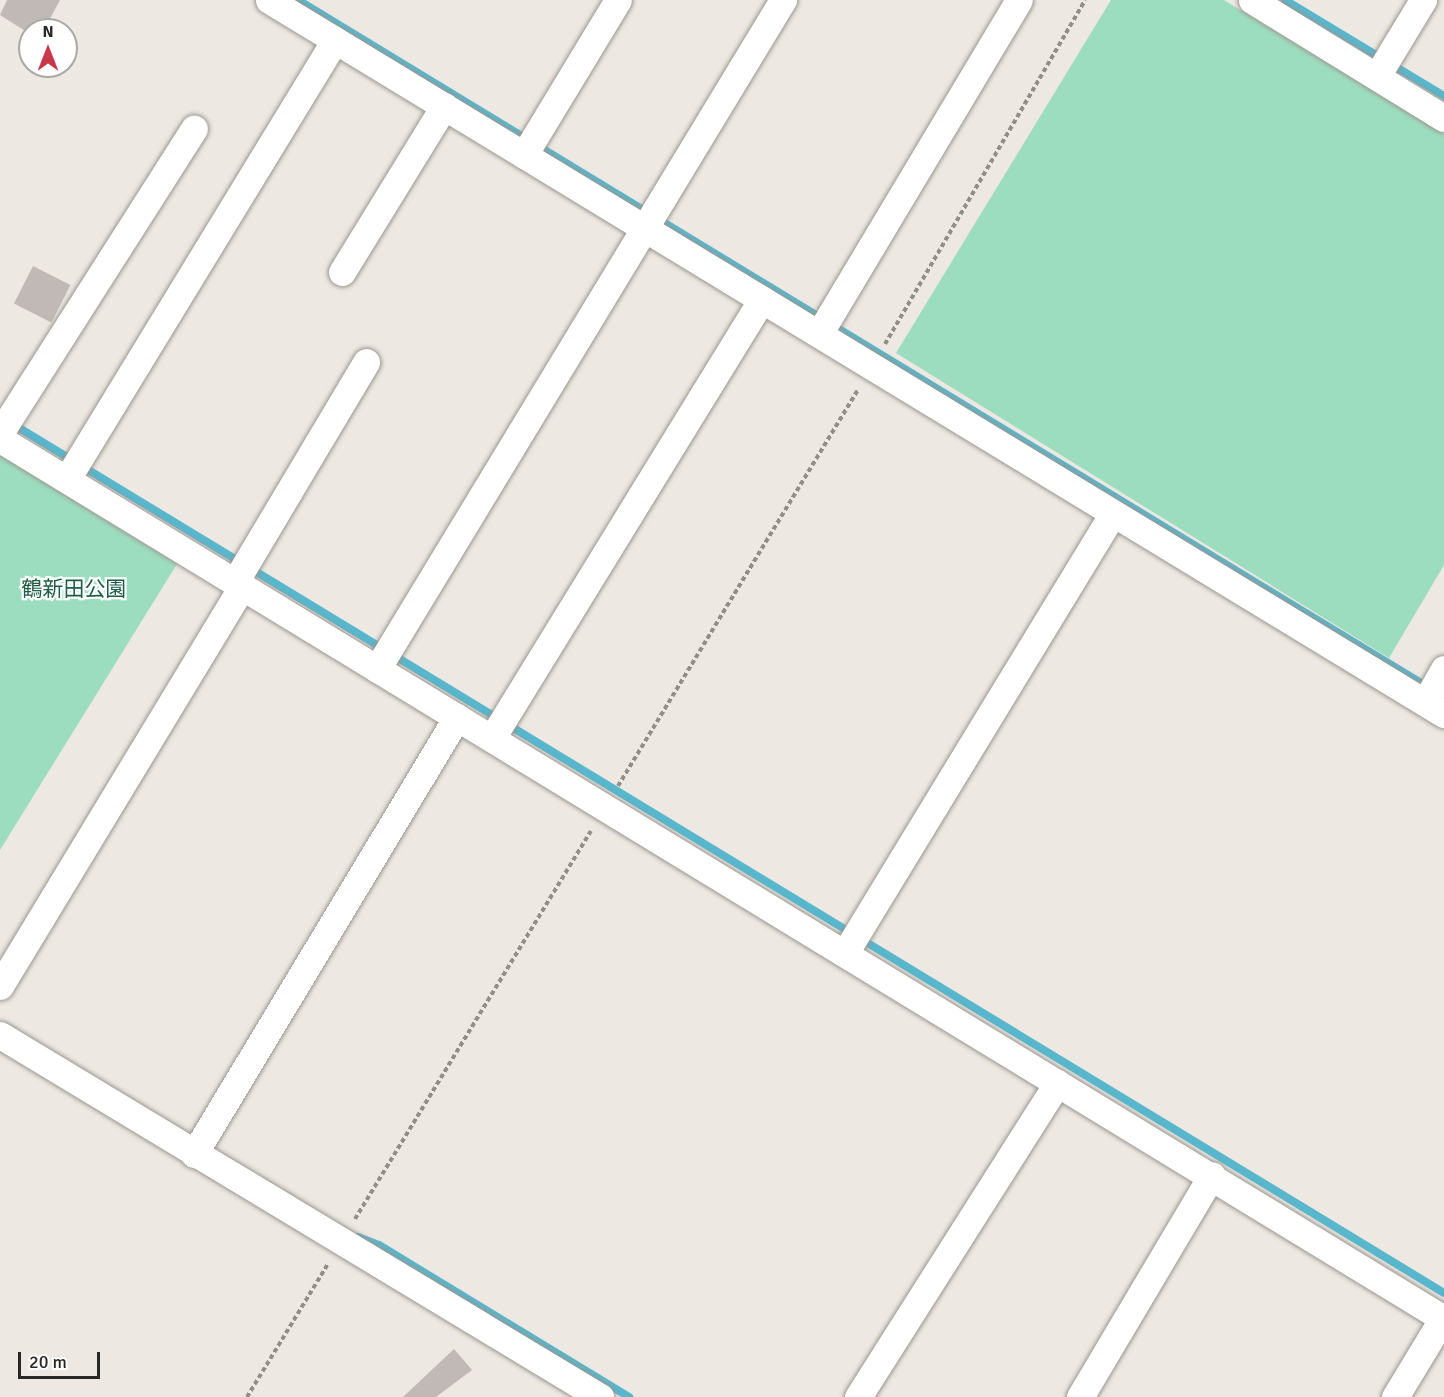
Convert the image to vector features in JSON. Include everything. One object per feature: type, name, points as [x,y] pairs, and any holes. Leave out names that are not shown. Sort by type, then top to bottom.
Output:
[{"type":"street","points":[[269,0],[309,8],[334,40],[444,105],[529,146],[650,220],[762,299],[824,326],[878,357],[1113,513],[1435,693]]},
{"type":"street","points":[[529,146],[618,0]]},
{"type":"street","points":[[383,658],[783,0]]},
{"type":"street","points":[[824,326],[1018,0]]},
{"type":"street","points":[[1252,0],[1383,66],[1444,118]]},
{"type":"street","points":[[1383,66],[1424,0]]},
{"type":"street","points":[[73,469],[334,40]]},
{"type":"street","points":[[342,272],[444,105]]},
{"type":"street","points":[[194,128],[4,429],[73,469],[242,575],[383,658],[456,717],[498,727],[852,942],[1057,1083],[1212,1175],[1444,1318],[1395,1397]]},
{"type":"street","points":[[498,727],[762,299]]},
{"type":"street","points":[[0,986],[366,362]]},
{"type":"street","points":[[852,942],[1113,513]]},
{"type":"street","points":[[197,1148],[456,717]]},
{"type":"street","points":[[0,1035],[197,1148],[345,1237],[369,1256],[600,1397]]},
{"type":"street","points":[[858,1397],[1057,1083]]},
{"type":"street","points":[[1080,1397],[1212,1175]]},
{"type":"path","points":[[247,1397],[878,357],[1085,0]]},
{"type":"green space","points":[[1111,0],[1224,0],[1444,134],[1444,565],[1389,658],[896,353]]},
{"type":"green space","name":"鶴新田公園","points":[[0,455],[177,564],[0,850]]},
{"type":"building","points":[[7,0],[60,0],[50,18],[18,18],[18,26],[0,15]]},
{"type":"building","points":[[33,266],[70,285],[51,322],[14,303]]},
{"type":"building","points":[[454,1349],[472,1370],[436,1397],[403,1397]]},
{"type":"waterway","points":[[298,0],[1444,697]]},
{"type":"waterway","points":[[1285,0],[1444,96]]},
{"type":"waterway","points":[[11,423],[1444,1293]]},
{"type":"waterway","points":[[358,1237],[379,1245],[629,1397]]}]
